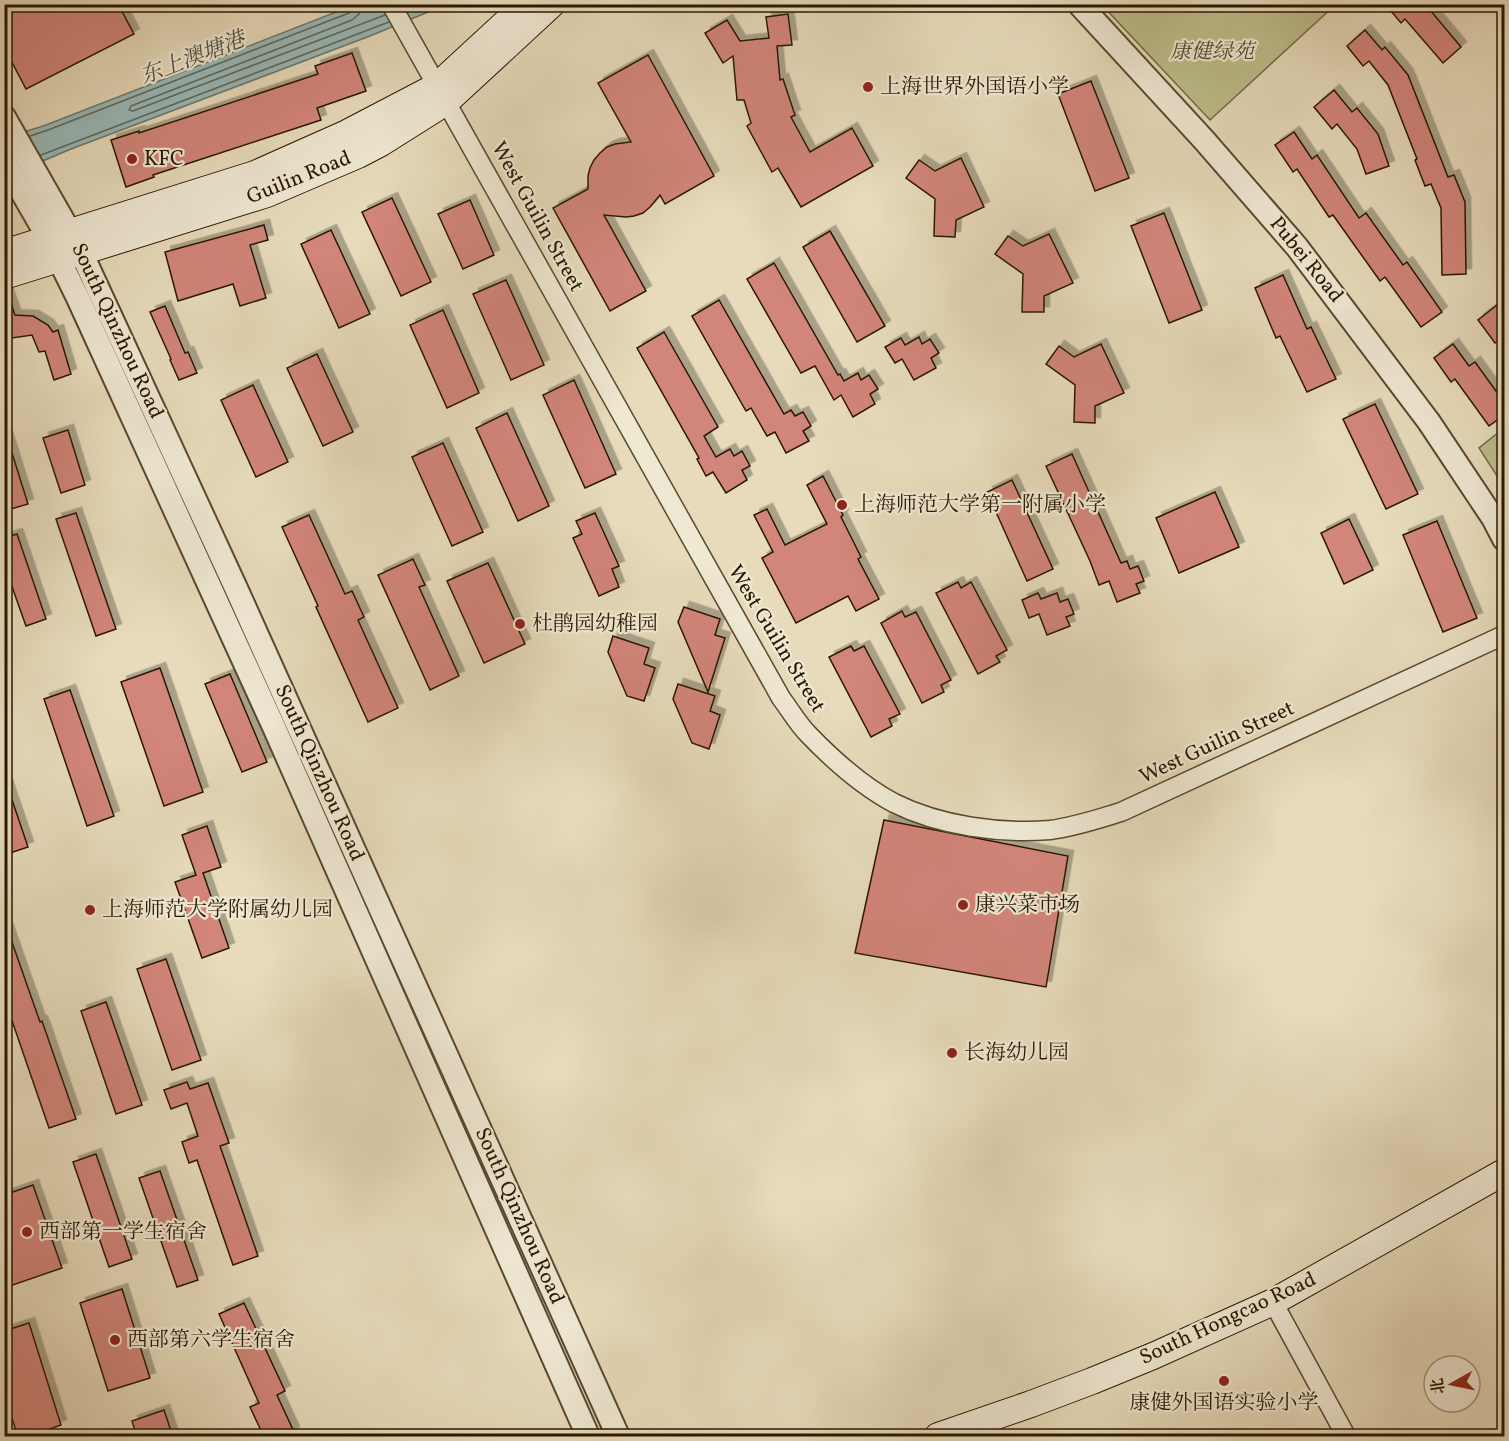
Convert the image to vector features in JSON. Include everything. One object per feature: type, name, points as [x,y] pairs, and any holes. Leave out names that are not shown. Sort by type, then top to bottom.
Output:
[{"type":"main road","name":"Guilin Road","points":[[442,94],[526,4]]},
{"type":"main road","name":"Guilin Road","points":[[4,276],[65,245],[255,174],[442,94],[552,4]]},
{"type":"main road","name":"Guilin Road","points":[[4,253],[65,245]]},
{"type":"main road","name":"South Hongcao Road","points":[[938,1437],[1092,1381],[1273,1302],[1504,1172]]},
{"type":"street","name":"West Guilin Street","points":[[391,4],[781,698],[807,733],[833,759],[894,803],[929,817],[1011,832],[1052,830],[1088,822],[1121,812],[1504,635]]},
{"type":"street","name":"Pubei Road","points":[[1078,4],[1204,140],[1297,247],[1429,422],[1504,538]]},
{"type":"street","name":"South Qinzhou Road","points":[[9,125],[26,177],[65,245],[240,597],[618,1437]]},
{"type":"street","name":"South Qinzhou Road","points":[[4,161],[26,177]]},
{"type":"street","name":"South Qinzhou Road","points":[[65,245],[269,717],[588,1437]]},
{"type":"street","points":[[1273,1302],[1346,1437]]},
{"type":"green space","name":"康健绿苑","points":[[1102,5],[1335,5],[1210,120]]},
{"type":"green space","points":[[1504,428],[1504,487],[1479,448]]},
{"type":"water","points":[[354,5],[445,5],[370,36],[71,149],[5,177],[5,138],[46,125]]},
{"type":"building","points":[[4,4],[118,4],[134,34],[26,89],[4,47]]},
{"type":"building","points":[[1385,4],[1425,4],[1461,47],[1443,63],[1405,19],[1401,23]]},
{"type":"building","points":[[788,14],[792,45],[777,46],[780,80],[783,79],[795,115],[791,117],[810,152],[852,128],[873,166],[801,207],[778,168],[772,172],[747,126],[751,123],[744,100],[737,100],[733,56],[723,63],[705,33],[727,20],[740,41],[769,38],[766,17]]},
{"type":"building","points":[[1365,30],[1382,50],[1385,47],[1408,75],[1448,177],[1454,175],[1465,202],[1466,274],[1442,275],[1441,208],[1431,184],[1425,186],[1388,85],[1369,61],[1363,66],[1347,46]]},
{"type":"building","points":[[352,53],[366,91],[317,108],[321,120],[153,175],[154,177],[126,187],[111,140],[139,131],[139,133],[318,74],[315,66]]},
{"type":"building","points":[[648,55],[714,176],[665,204],[660,195],[643,213],[626,217],[604,215],[646,291],[610,311],[553,208],[588,189],[590,168],[594,160],[607,147],[631,142],[598,83]]},
{"type":"building","points":[[1091,81],[1129,178],[1095,191],[1058,94]]},
{"type":"building","points":[[1334,90],[1352,112],[1357,108],[1378,134],[1389,166],[1366,174],[1357,149],[1337,124],[1332,129],[1314,107]]},
{"type":"building","points":[[1294,132],[1312,159],[1317,155],[1359,218],[1366,213],[1403,265],[1407,262],[1442,312],[1421,327],[1385,277],[1380,281],[1333,215],[1329,217],[1297,169],[1293,172],[1275,145]]},
{"type":"building","points":[[961,158],[984,207],[956,220],[955,237],[934,236],[935,199],[906,178],[919,160],[935,171]]},
{"type":"building","points":[[392,198],[431,282],[401,296],[362,212]]},
{"type":"building","points":[[470,200],[494,255],[463,269],[438,214]]},
{"type":"building","points":[[1164,213],[1202,310],[1169,323],[1131,226]]},
{"type":"building","points":[[264,225],[268,240],[250,245],[266,298],[240,306],[233,284],[178,301],[165,252]]},
{"type":"building","points":[[331,230],[370,314],[339,328],[301,244]]},
{"type":"building","points":[[830,231],[885,326],[857,342],[803,247]]},
{"type":"building","points":[[1049,234],[1073,283],[1044,296],[1044,312],[1022,312],[1023,274],[995,254],[1008,236],[1023,246]]},
{"type":"building","points":[[774,263],[838,375],[840,374],[844,381],[858,373],[861,380],[869,375],[878,389],[870,394],[875,404],[853,417],[841,395],[834,400],[815,366],[801,373],[747,279]]},
{"type":"building","points":[[1283,275],[1307,329],[1311,327],[1336,379],[1307,392],[1280,336],[1276,338],[1255,288]]},
{"type":"building","points":[[506,280],[544,365],[511,380],[473,294]]},
{"type":"building","points":[[4,292],[7,292],[15,315],[33,316],[48,325],[53,332],[58,330],[71,374],[54,380],[45,351],[39,352],[32,335],[12,338],[10,334],[4,336]]},
{"type":"building","points":[[719,300],[784,414],[791,410],[795,416],[803,412],[811,426],[803,431],[809,441],[786,453],[775,432],[767,436],[751,408],[746,411],[692,316]]},
{"type":"building","points":[[1497,305],[1504,316],[1504,336],[1495,343],[1478,320]]},
{"type":"building","points":[[165,306],[185,353],[188,352],[197,373],[179,380],[150,312]]},
{"type":"building","points":[[443,310],[479,393],[447,408],[410,325]]},
{"type":"building","points":[[664,332],[718,427],[704,436],[716,457],[730,449],[734,456],[742,451],[750,466],[742,470],[747,480],[726,493],[713,472],[706,476],[697,459],[699,458],[637,348]]},
{"type":"building","points":[[919,337],[922,344],[930,339],[939,353],[931,358],[936,368],[914,380],[902,359],[895,363],[885,347],[901,338],[905,345]]},
{"type":"building","points":[[1101,344],[1124,393],[1095,406],[1095,423],[1074,422],[1075,385],[1046,364],[1059,346],[1074,357]]},
{"type":"building","points":[[1453,344],[1469,366],[1475,362],[1504,402],[1504,415],[1489,426],[1455,379],[1451,382],[1434,358]]},
{"type":"building","points":[[317,354],[353,432],[323,446],[287,368]]},
{"type":"building","points":[[574,380],[616,474],[585,488],[543,395]]},
{"type":"building","points":[[253,385],[288,462],[256,477],[221,400]]},
{"type":"building","points":[[1375,404],[1418,494],[1386,509],[1343,419]]},
{"type":"building","points":[[507,413],[549,506],[518,521],[476,428]]},
{"type":"building","points":[[68,430],[85,485],[61,493],[43,438]]},
{"type":"building","points":[[4,437],[7,437],[28,504],[4,511]]},
{"type":"building","points":[[443,443],[483,532],[452,546],[412,457]]},
{"type":"building","points":[[1072,454],[1121,563],[1127,561],[1130,569],[1138,566],[1144,581],[1136,584],[1140,593],[1117,602],[1109,581],[1099,585],[1046,466]]},
{"type":"building","points":[[823,476],[861,557],[858,559],[879,599],[856,611],[848,596],[796,623],[762,558],[773,552],[754,515],[767,509],[785,545],[827,524],[807,485]]},
{"type":"building","points":[[1012,480],[1053,569],[1027,581],[987,492]]},
{"type":"building","points":[[1215,492],[1239,547],[1179,573],[1156,518]]},
{"type":"building","points":[[76,513],[116,629],[96,636],[56,519]]},
{"type":"building","points":[[595,513],[619,566],[612,569],[619,587],[599,596],[573,538],[582,534],[576,521]]},
{"type":"building","points":[[309,515],[345,594],[352,591],[364,617],[358,620],[398,708],[368,722],[282,527]]},
{"type":"building","points":[[1349,519],[1373,570],[1344,584],[1321,533]]},
{"type":"building","points":[[1437,521],[1477,618],[1443,632],[1403,535]]},
{"type":"building","points":[[17,534],[46,619],[26,626],[4,564],[4,538]]},
{"type":"building","points":[[413,559],[425,585],[419,587],[459,676],[430,690],[378,575]]},
{"type":"building","points":[[488,563],[525,644],[484,663],[447,581]]},
{"type":"building","points":[[958,582],[961,588],[971,582],[1007,650],[996,656],[1000,662],[978,674],[936,593]]},
{"type":"building","points":[[1038,593],[1041,599],[1057,593],[1060,602],[1068,599],[1074,614],[1066,617],[1070,626],[1047,635],[1039,614],[1029,618],[1022,600]]},
{"type":"building","points":[[684,607],[720,619],[715,635],[725,638],[708,692],[678,622]]},
{"type":"building","points":[[902,611],[905,617],[916,612],[951,680],[941,685],[944,692],[922,703],[881,623]]},
{"type":"building","points":[[613,636],[649,648],[644,664],[655,668],[644,701],[627,696],[608,652]]},
{"type":"building","points":[[851,646],[854,651],[864,646],[900,714],[889,719],[892,726],[871,737],[829,657]]},
{"type":"building","points":[[160,668],[203,792],[164,806],[121,682]]},
{"type":"building","points":[[230,674],[267,762],[242,772],[205,684]]},
{"type":"building","points":[[678,684],[715,696],[710,711],[720,715],[709,749],[692,743],[673,699]]},
{"type":"building","points":[[70,690],[114,816],[87,826],[44,699]]},
{"type":"building","points":[[7,785],[28,847],[4,855],[4,786]]},
{"type":"building","name":"康兴菜市场","points":[[884,820],[1068,856],[1046,987],[855,953]]},
{"type":"building","points":[[207,826],[221,867],[203,873],[229,948],[202,958],[175,882],[196,875],[182,835]]},
{"type":"building","points":[[4,925],[6,925],[40,1022],[42,1021],[76,1119],[49,1128],[9,1012],[4,1013]]},
{"type":"building","points":[[166,959],[201,1060],[172,1070],[137,969]]},
{"type":"building","points":[[106,1002],[142,1105],[116,1114],[81,1011]]},
{"type":"building","points":[[187,1082],[190,1089],[208,1083],[229,1143],[220,1146],[258,1256],[233,1265],[197,1160],[189,1163],[182,1142],[198,1136],[187,1103],[171,1109],[164,1090]]},
{"type":"building","points":[[96,1154],[132,1259],[109,1267],[73,1162]]},
{"type":"building","points":[[160,1171],[198,1280],[177,1287],[139,1178]]},
{"type":"building","name":"西部第一学生宿舍","points":[[33,1185],[62,1268],[4,1288],[4,1195]]},
{"type":"building","name":"西部第六学生宿舍","points":[[122,1289],[150,1378],[108,1391],[80,1303]]},
{"type":"building","points":[[244,1303],[285,1391],[277,1395],[294,1432],[285,1437],[264,1437],[250,1407],[259,1403],[219,1314]]},
{"type":"building","points":[[29,1323],[61,1425],[27,1437],[18,1437],[4,1394],[4,1331]]},
{"type":"building","points":[[164,1410],[173,1437],[137,1437],[132,1421]]},
{"type":"place","name":"上海世界外国语小学","points":[[868,87]]},
{"type":"place","name":"KFC","points":[[132,159]]},
{"type":"place","name":"上海师范大学第一附属小学","points":[[842,505]]},
{"type":"place","name":"杜鹃园幼稚园","points":[[520,624]]},
{"type":"place","name":"康兴菜市场","points":[[963,905]]},
{"type":"place","name":"上海师范大学附属幼儿园","points":[[90,910]]},
{"type":"place","name":"长海幼儿园","points":[[952,1053]]},
{"type":"place","name":"西部第一学生宿舍","points":[[27,1232]]},
{"type":"place","name":"西部第六学生宿舍","points":[[115,1340]]},
{"type":"place","name":"康健外国语实验小学","points":[[1224,1381]]},
{"type":"water label","name":"东上澳塘港","points":[[193,59]]}]
